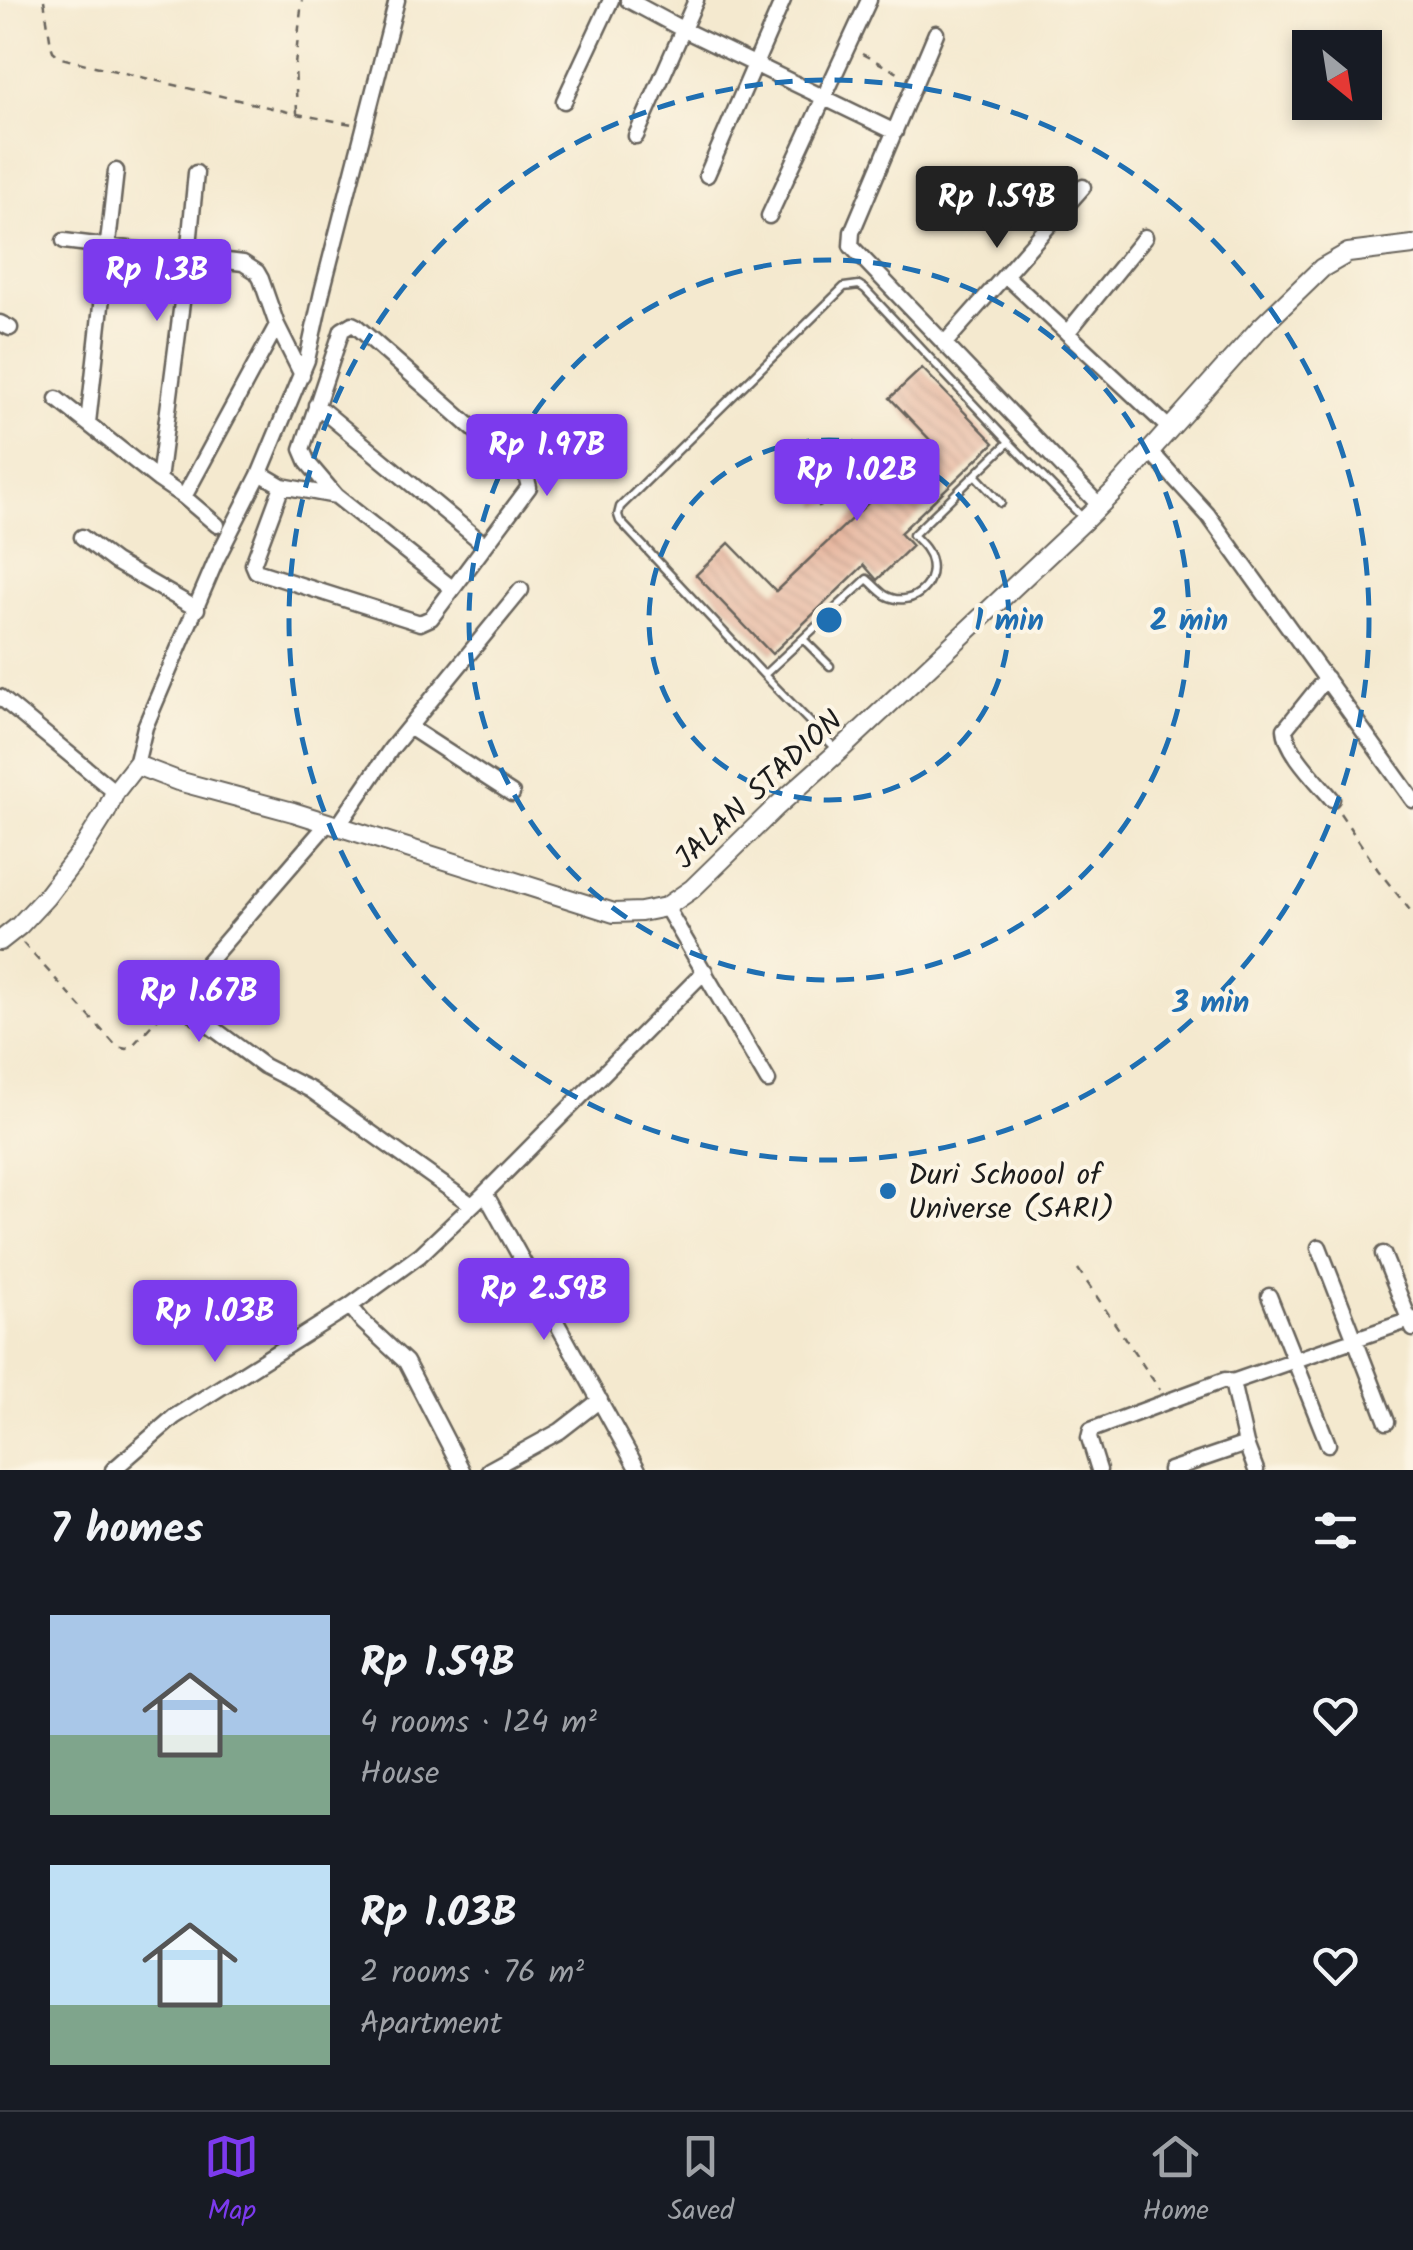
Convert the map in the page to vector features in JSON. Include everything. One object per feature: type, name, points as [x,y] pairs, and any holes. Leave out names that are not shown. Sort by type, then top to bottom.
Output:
[{"type":"street","points":[[6,936],[46,897],[82,850],[115,792],[136,765],[145,726],[302,375],[398,0]]},
{"type":"street","points":[[564,101],[611,0]]},
{"type":"street","points":[[628,0],[895,132]]},
{"type":"street","points":[[636,136],[696,0]]},
{"type":"street","points":[[707,175],[783,0]]},
{"type":"street","points":[[769,216],[870,0]]},
{"type":"street","points":[[936,33],[852,232],[851,246],[1099,505]]},
{"type":"street","points":[[88,423],[116,172]]},
{"type":"street","points":[[159,480],[196,173]]},
{"type":"street","points":[[944,344],[1083,187]]},
{"type":"street","points":[[1067,333],[1145,238]]},
{"type":"street","points":[[64,241],[244,263],[257,272],[302,375]]},
{"type":"street","name":"JALAN STADION","points":[[136,765],[614,912],[666,907],[692,889],[776,806],[839,752],[1085,520],[1259,329],[1322,268],[1348,253],[1413,246]]},
{"type":"street","points":[[1005,276],[1170,429]]},
{"type":"street","points":[[282,486],[253,564],[258,572],[420,623],[431,618],[528,487],[526,475],[352,324],[342,330],[303,440],[302,453],[336,496],[452,588]]},
{"type":"street","points":[[184,498],[277,325]]},
{"type":"street","points":[[58,399],[217,525]]},
{"type":"street","points":[[316,405],[485,545]]},
{"type":"street","points":[[1150,451],[1208,514],[1413,800]]},
{"type":"street","points":[[260,473],[282,486],[336,496]]},
{"type":"street","points":[[82,537],[116,562],[197,609]]},
{"type":"street","points":[[472,1206],[311,1090],[264,1066],[176,1000],[333,824],[521,590]]},
{"type":"street","points":[[1326,678],[1284,733],[1289,745],[1332,799]]},
{"type":"street","points":[[0,697],[115,792]]},
{"type":"street","points":[[409,727],[512,794]]},
{"type":"street","points":[[666,907],[768,1081]]},
{"type":"street","points":[[113,1470],[174,1417],[350,1306],[420,1255],[705,971]]},
{"type":"street","points":[[485,1193],[638,1470]]},
{"type":"street","points":[[1319,1247],[1387,1422]]},
{"type":"street","points":[[1099,1470],[1088,1438],[1091,1430],[1225,1380],[1232,1382],[1356,1338],[1412,1323],[1383,1254]]},
{"type":"street","points":[[1269,1296],[1328,1444]]},
{"type":"street","points":[[350,1306],[406,1362],[462,1470]]},
{"type":"street","points":[[1232,1382],[1256,1470]]},
{"type":"street","points":[[489,1470],[560,1431],[600,1400]]},
{"type":"street","points":[[1170,1470],[1246,1444]]},
{"type":"lane","points":[[839,752],[618,516],[620,506],[844,288],[859,285],[865,289],[1085,520]]},
{"type":"lane","points":[[764,675],[867,579],[888,597],[899,599],[916,596],[926,588],[931,559],[913,535],[1009,442]]},
{"type":"lane","points":[[975,475],[1002,503]]},
{"type":"lane","points":[[803,639],[830,666]]},
{"type":"path","points":[[44,0],[50,45],[60,58],[364,126]]},
{"type":"path","points":[[297,114],[295,65],[302,0]]},
{"type":"path","points":[[848,46],[914,82]]},
{"type":"path","points":[[1332,799],[1378,870],[1413,914]]},
{"type":"path","points":[[6,936],[117,1047],[132,1046],[176,1000]]},
{"type":"path","points":[[1078,1269],[1166,1400]]},
{"type":"building","points":[[922,368],[994,443],[900,533],[912,546],[877,580],[864,565],[772,654],[696,575],[729,543],[776,591],[932,442],[890,398]]},
{"type":"building","points":[[841,464],[851,495],[819,506],[809,474]]},
{"type":"place","name":"Duri Schoool of Universe (SARI)","points":[[888,1191]]}]
